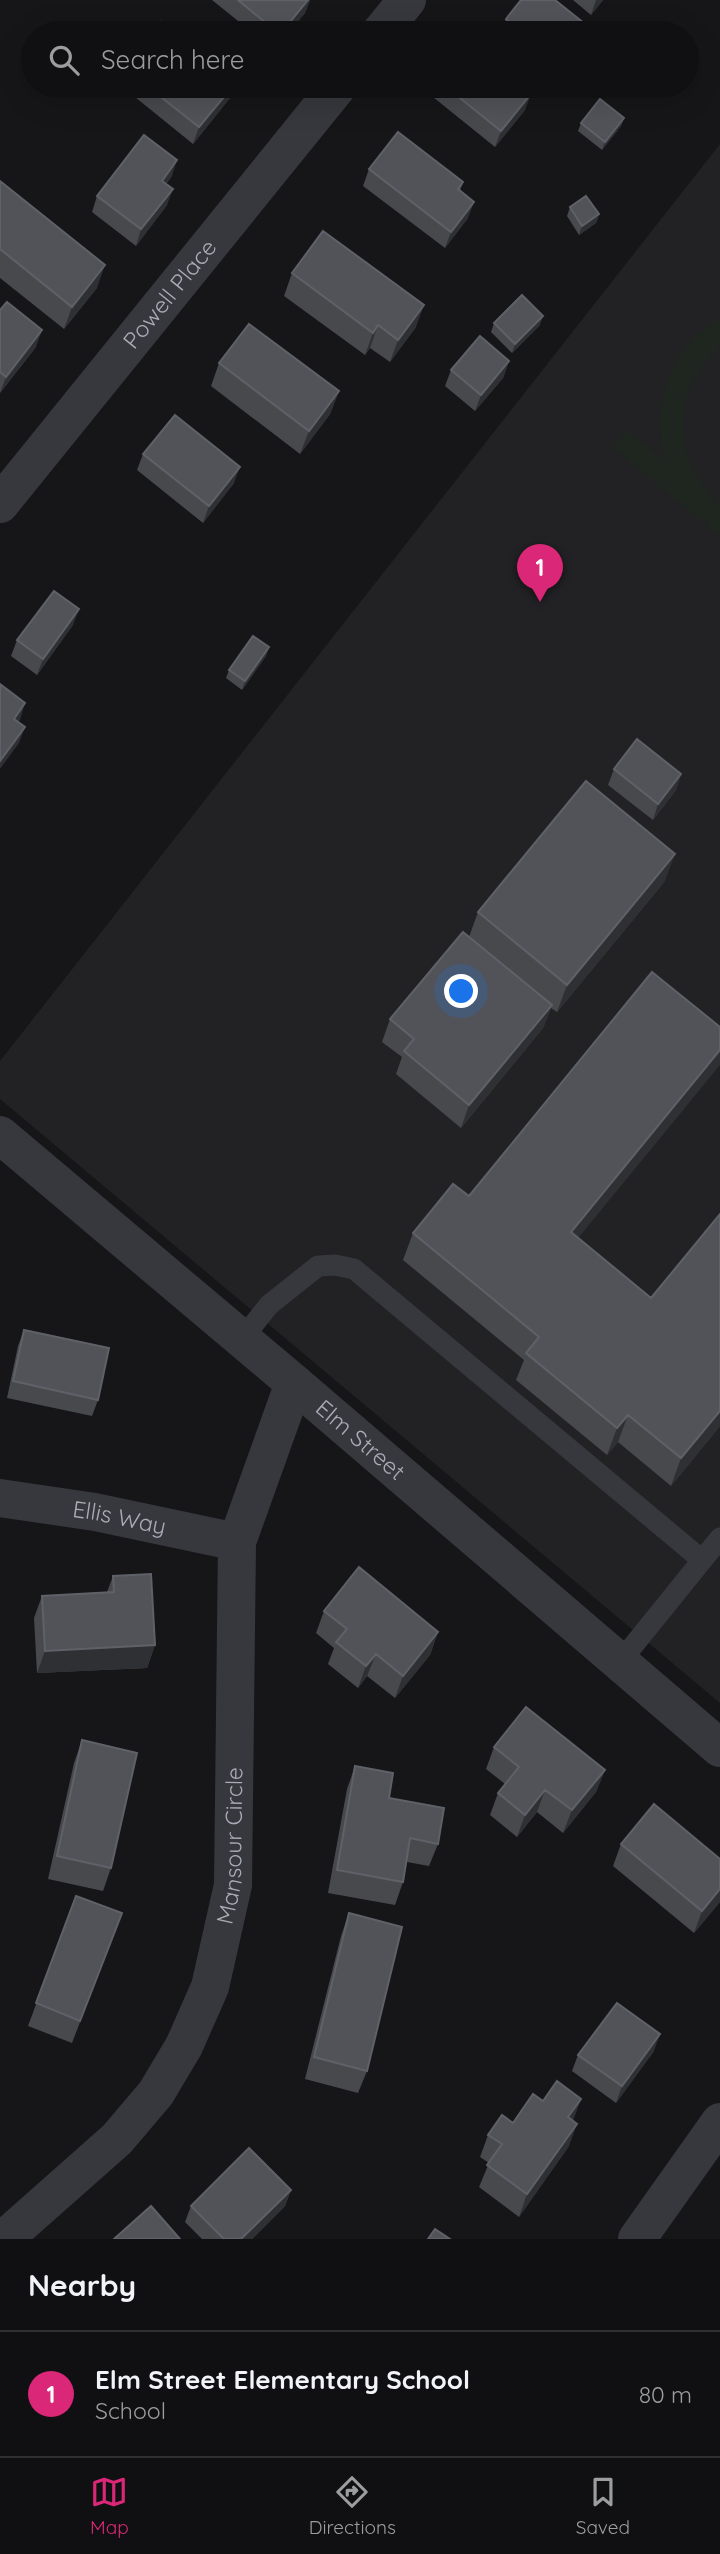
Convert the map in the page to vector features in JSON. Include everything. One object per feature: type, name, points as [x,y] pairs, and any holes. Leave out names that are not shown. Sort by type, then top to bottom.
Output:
[{"type":"street","points":[[390,21],[407,0]]},
{"type":"street","name":"Powell Place","points":[[0,504],[328,98]]},
{"type":"street","name":"Elm Street","points":[[0,1135],[718,1743]]},
{"type":"street","name":"Mansour Circle","points":[[4,2239],[117,2139],[156,2093],[184,2046],[210,1987],[233,1885],[237,1542],[294,1382]]},
{"type":"street","name":"Ellis Way","points":[[0,1498],[95,1511],[237,1542]]},
{"type":"street","points":[[637,2239],[720,2122]]},
{"type":"lane","points":[[242,1339],[269,1305],[318,1266],[335,1265],[354,1269],[702,1560]]},
{"type":"lane","points":[[620,1662],[720,1538]]},
{"type":"shaded area","points":[[720,144],[720,1703],[0,1099],[0,1061]]},
{"type":"shaded area","points":[[720,318],[720,346],[703,365],[692,385],[685,405],[683,426],[685,446],[693,467],[704,487],[720,506],[720,536],[612,447],[627,430],[664,460],[661,417],[668,379],[687,346]]},
{"type":"building","points":[[238,0],[308,0],[291,21],[263,21]]},
{"type":"building","points":[[521,0],[555,0],[581,21],[508,21],[506,19]]},
{"type":"building","points":[[162,98],[223,98],[199,127]]},
{"type":"building","points":[[460,98],[528,98],[501,131]]},
{"type":"building","points":[[600,99],[624,118],[605,142],[581,123]]},
{"type":"building","points":[[398,132],[463,182],[458,189],[474,202],[451,232],[369,169]]},
{"type":"building","points":[[144,135],[177,160],[162,181],[173,189],[141,229],[97,196]]},
{"type":"building","points":[[0,181],[105,265],[72,307],[0,249]]},
{"type":"building","points":[[586,196],[599,214],[582,226],[570,207]]},
{"type":"building","points":[[323,231],[424,305],[398,340],[378,325],[373,333],[292,273]]},
{"type":"building","points":[[522,295],[543,316],[515,344],[494,323]]},
{"type":"building","points":[[7,302],[42,330],[6,377],[0,372],[0,310]]},
{"type":"building","points":[[249,324],[339,391],[309,431],[219,363]]},
{"type":"building","points":[[480,336],[509,361],[481,395],[451,370]]},
{"type":"building","points":[[175,415],[240,467],[209,506],[143,454]]},
{"type":"building","points":[[54,591],[79,609],[43,659],[17,640]]},
{"type":"building","points":[[253,636],[269,647],[245,681],[229,670]]},
{"type":"building","points":[[0,684],[25,703],[14,719],[25,727],[0,761]]},
{"type":"building","points":[[637,739],[681,774],[658,804],[614,769]]},
{"type":"building","points":[[586,781],[675,854],[567,985],[478,912]]},
{"type":"building","points":[[463,932],[552,1005],[469,1105],[404,1051],[414,1039],[390,1019]]},
{"type":"building","points":[[652,972],[720,1027],[720,1050],[571,1232],[651,1298],[720,1214],[720,1411],[681,1458],[628,1415],[617,1428],[526,1353],[539,1337],[413,1233],[453,1184],[469,1196]]},
{"type":"building","points":[[24,1330],[109,1348],[98,1400],[13,1381]]},
{"type":"building","points":[[359,1567],[438,1632],[403,1676],[376,1654],[366,1666],[336,1642],[347,1629],[324,1611]]},
{"type":"building","points":[[151,1574],[155,1645],[45,1651],[42,1596],[114,1592],[113,1576]]},
{"type":"building","points":[[526,1707],[605,1770],[572,1810],[545,1790],[525,1815],[498,1793],[519,1767],[494,1747]]},
{"type":"building","points":[[82,1740],[137,1753],[111,1868],[57,1856]]},
{"type":"building","points":[[355,1766],[393,1773],[389,1798],[444,1808],[438,1844],[410,1838],[403,1882],[337,1870]]},
{"type":"building","points":[[654,1804],[720,1859],[720,1889],[702,1911],[621,1844]]},
{"type":"building","points":[[76,1896],[122,1913],[80,2021],[36,2003]]},
{"type":"building","points":[[349,1913],[402,1927],[367,2071],[314,2057]]},
{"type":"building","points":[[617,2003],[660,2034],[622,2086],[578,2055]]},
{"type":"building","points":[[557,2081],[581,2099],[568,2117],[577,2124],[527,2194],[487,2165],[502,2144],[488,2135],[502,2115],[513,2123],[533,2094],[543,2101]]},
{"type":"building","points":[[249,2148],[291,2190],[241,2239],[224,2239],[191,2206]]},
{"type":"building","points":[[151,2206],[180,2239],[114,2239]]},
{"type":"building","points":[[435,2229],[450,2239],[428,2239]]},
{"type":"place","name":"Elm Street Elementary School","points":[[540,602]]}]
